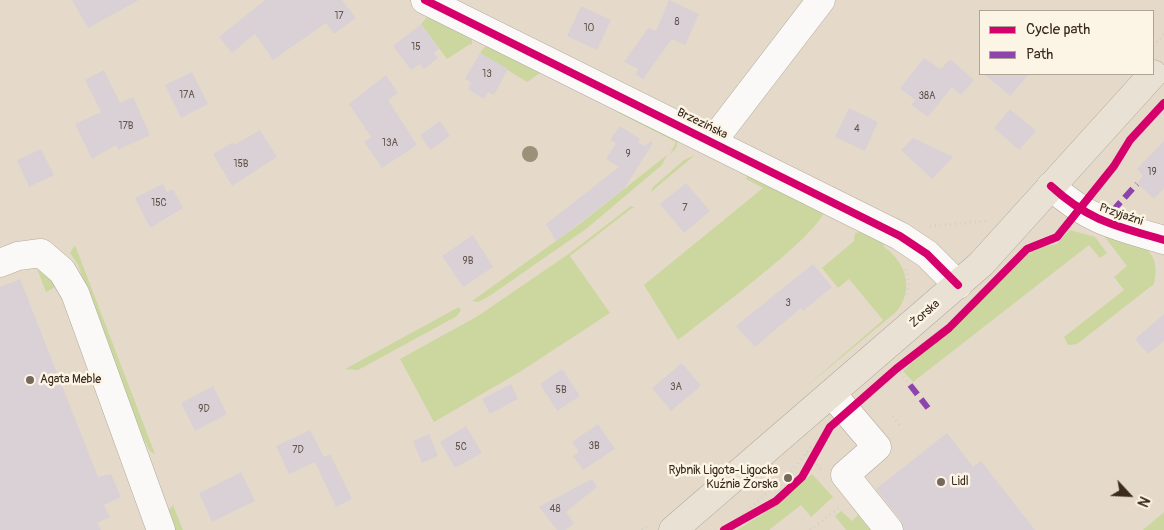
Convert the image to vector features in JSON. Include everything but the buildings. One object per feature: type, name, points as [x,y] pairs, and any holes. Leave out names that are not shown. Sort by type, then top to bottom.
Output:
[{"type":"main road","name":"Żorska","points":[[1154,73],[1164,61]]},
{"type":"main road","name":"Żorska","points":[[672,530],[958,285],[1007,236],[1152,75]]},
{"type":"street","name":"Brzezińska","points":[[425,0],[906,239],[927,254],[958,285]]},
{"type":"street","points":[[712,142],[821,0]]},
{"type":"street","name":"Przyjaźni","points":[[1051,186],[1071,204],[1087,214],[1161,234]]},
{"type":"street","points":[[0,263],[18,256],[41,252],[62,271],[75,293],[161,530]]},
{"type":"street","points":[[832,394],[877,448],[845,475],[889,530]]},
{"type":"path","points":[[1154,45],[1164,34]]},
{"type":"path","points":[[900,373],[910,385]]},
{"type":"path","points":[[893,416],[902,428]]},
{"type":"path","points":[[806,471],[818,442]]},
{"type":"path","points":[[732,525],[794,468],[818,442]]},
{"type":"path","points":[[732,525],[760,510]]},
{"type":"path","points":[[810,530],[832,513]]},
{"type":"green space","points":[[427,17],[472,39],[472,45],[470,44],[447,59],[421,24]]},
{"type":"green space","points":[[486,45],[540,73],[527,82],[480,53]]},
{"type":"green space","points":[[619,111],[678,140],[676,148],[670,154],[676,142],[617,112]]},
{"type":"green space","points":[[667,155],[662,165],[586,229],[488,297],[478,302],[472,301],[581,223]]},
{"type":"green space","points":[[695,155],[651,192],[653,187],[684,160]]},
{"type":"green space","points":[[748,174],[824,212],[816,224],[781,258],[678,340],[644,285],[763,188],[746,179]]},
{"type":"green space","points":[[631,206],[635,208],[632,208],[570,256],[610,313],[518,373],[434,422],[400,359],[478,316],[570,253]]},
{"type":"green space","points":[[1070,230],[1095,237],[1107,253],[1100,258],[1089,245],[913,382],[903,371],[1030,253],[1041,247],[1057,244]]},
{"type":"green space","points":[[861,232],[884,244],[884,247],[898,260],[905,277],[906,286],[902,304],[896,312],[801,391],[883,320],[849,279],[838,288],[822,268],[854,241],[855,233]]},
{"type":"green space","points":[[1101,232],[1133,242],[1149,252],[1154,260],[1156,270],[1154,284],[1077,344],[1068,345],[1064,337],[1124,290],[1114,277],[1127,266]]},
{"type":"green space","points":[[75,245],[155,454],[150,451],[143,438],[78,265],[70,253]]},
{"type":"green space","points":[[38,264],[57,286],[46,292],[36,266]]},
{"type":"green space","points":[[459,307],[461,310],[457,316],[358,370],[345,369]]},
{"type":"green space","points":[[812,474],[833,497],[811,517],[801,505],[769,530],[737,530],[774,507]]},
{"type":"green space","points":[[173,505],[183,530],[173,530],[168,511]]},
{"type":"green space","points":[[841,511],[852,521],[858,515],[870,530],[846,530],[835,516]]},
{"type":"green space","points":[[1164,512],[1164,530],[1143,530]]},
{"type":"marked path","points":[[1114,212],[1116,207],[1137,184]]},
{"type":"marked path","points":[[910,385],[928,408]]},
{"type":"cycle path","points":[[425,0],[900,236],[927,254],[958,285]]},
{"type":"cycle path","points":[[724,530],[776,501],[802,477],[830,427],[896,369],[949,328],[1027,249],[1057,237],[1114,166],[1130,140],[1164,103]]},
{"type":"cycle path","points":[[1051,186],[1091,215],[1117,226],[1164,240]]},
{"type":"place","name":"Agata Meble","points":[[30,380]]},
{"type":"place","name":"Rybnik Ligota-Ligocka Kuźnia Żorska","points":[[788,478]]},
{"type":"place","name":"Lidl","points":[[941,482]]}]
